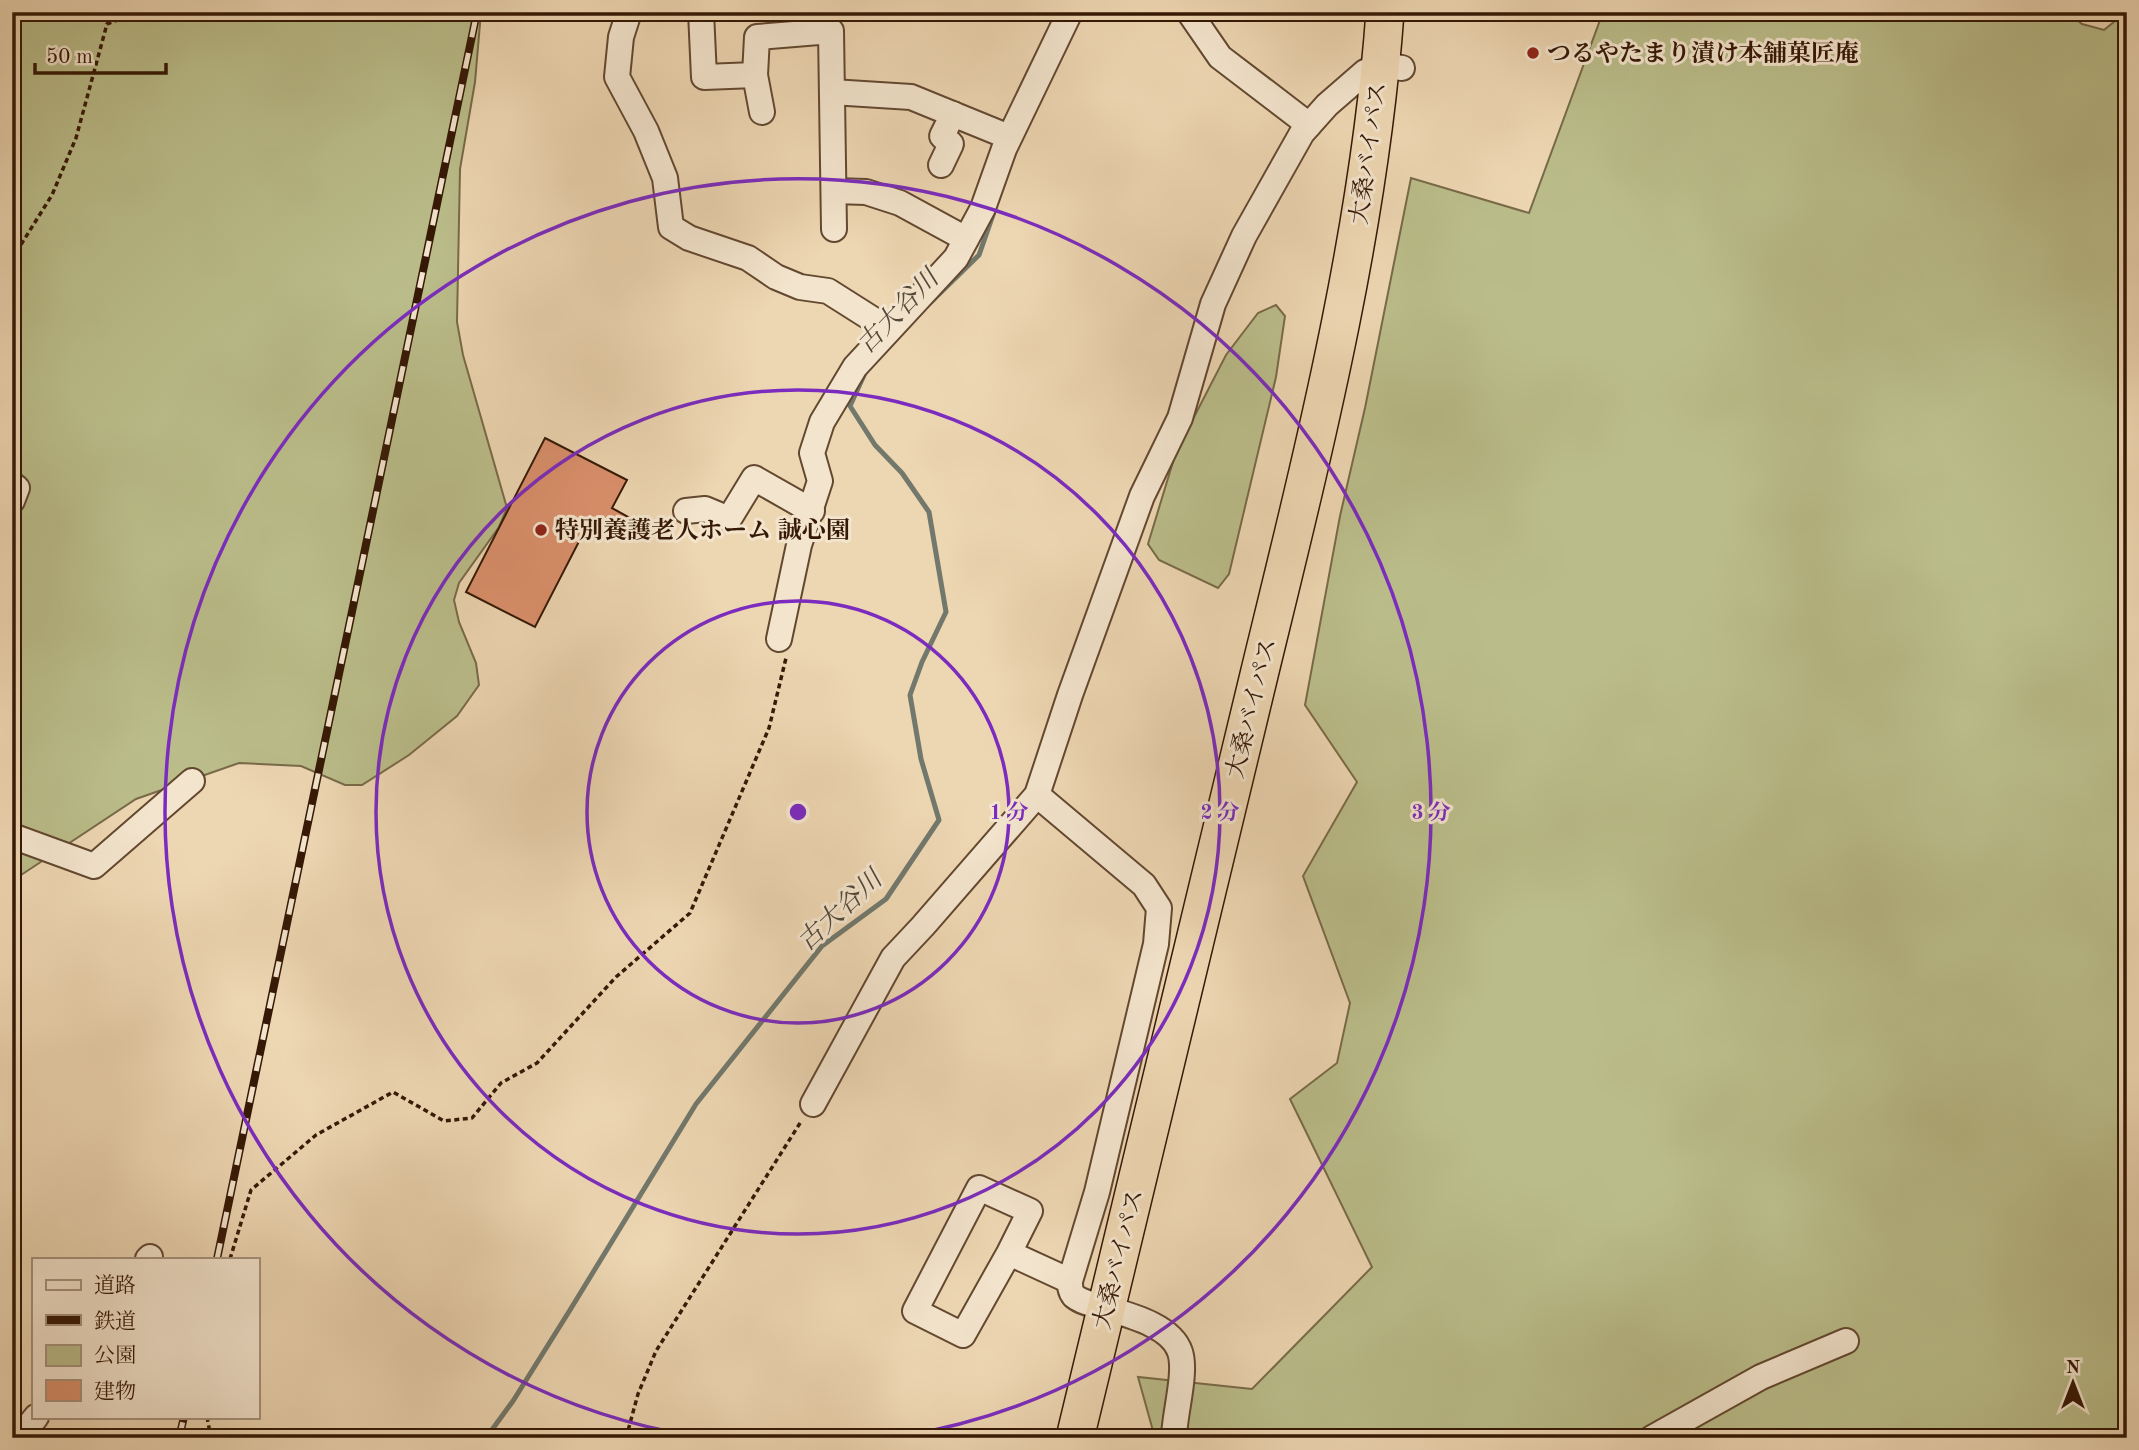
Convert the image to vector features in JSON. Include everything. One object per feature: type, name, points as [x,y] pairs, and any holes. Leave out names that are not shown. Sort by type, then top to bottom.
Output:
[{"type":"highway","name":"大桑バイパス","points":[[1385,12],[1391,67]]},
{"type":"highway","name":"大桑バイパス","points":[[1075,1438],[1117,1311],[1311,502],[1331,369],[1364,187],[1391,67],[1408,12]]},
{"type":"highway","name":"大桑バイパス","points":[[1098,1438],[1117,1311]]},
{"type":"street","points":[[629,12],[621,37],[617,77],[646,131],[665,178],[671,227],[689,238],[748,258],[776,277],[800,287],[828,291],[888,329]]},
{"type":"street","points":[[701,12],[704,77],[755,75]]},
{"type":"street","points":[[779,639],[799,545],[821,481],[812,453],[822,422],[855,367],[956,258],[984,208],[1009,137],[1070,12]]},
{"type":"street","points":[[1189,12],[1220,57],[1309,125]]},
{"type":"street","points":[[762,112],[755,75],[757,37],[831,31],[834,229]]},
{"type":"street","points":[[813,1104],[892,958],[1037,795],[1142,495],[1180,418],[1213,304],[1244,236],[1302,133],[1326,105],[1365,72],[1391,67]]},
{"type":"street","points":[[832,92],[911,97],[1009,137]]},
{"type":"street","points":[[941,165],[951,144],[942,136],[953,114]]},
{"type":"street","points":[[834,191],[866,192],[900,203],[966,239]]},
{"type":"street","points":[[686,511],[705,509],[729,519],[754,478],[812,511]]},
{"type":"street","points":[[12,484],[17,488],[12,501]]},
{"type":"street","points":[[12,836],[94,866],[192,781]]},
{"type":"street","points":[[1037,795],[1144,885],[1159,908],[1157,944],[1097,1192],[1070,1281],[1070,1290],[1084,1302],[1117,1311],[1163,1331],[1176,1343],[1182,1365],[1174,1438]]},
{"type":"street","points":[[979,1188],[1030,1211],[1009,1252],[963,1335],[915,1311],[979,1188]]},
{"type":"street","points":[[1009,1252],[1070,1281]]},
{"type":"street","points":[[1652,1438],[1761,1377],[1846,1341]]},
{"type":"street","points":[[19,1438],[35,1418]]},
{"type":"path","points":[[12,259],[52,195],[76,138],[107,23],[138,12]]},
{"type":"path","points":[[230,1258],[251,1190],[316,1135],[393,1092],[444,1121],[471,1118],[501,1083],[537,1063],[616,977],[690,913],[769,728],[786,658],[779,639]]},
{"type":"path","points":[[626,1438],[638,1394],[656,1351],[813,1104]]},
{"type":"path","points":[[207,1418],[211,1438]]},
{"type":"green space","points":[[12,12],[101,12],[105,20],[133,12],[481,12],[475,82],[460,169],[457,322],[463,355],[507,508],[499,527],[459,583],[454,600],[459,622],[476,663],[479,685],[457,716],[409,755],[362,785],[345,785],[301,766],[239,763],[136,799],[12,881]]},
{"type":"green space","points":[[1603,12],[2067,12],[2082,24],[2104,30],[2121,12],[2127,12],[2127,1438],[1155,1438],[1138,1377],[1252,1389],[1372,1267],[1290,1099],[1337,1063],[1350,1003],[1303,876],[1357,782],[1305,705],[1340,516],[1365,408],[1411,178],[1529,213]]},
{"type":"green space","points":[[1276,305],[1285,316],[1276,377],[1229,574],[1218,588],[1159,560],[1148,544],[1176,452],[1226,355],[1258,313]]},
{"type":"building","name":"特別養護老人ホーム 誠心園","points":[[545,438],[627,480],[612,508],[628,517],[618,537],[589,522],[535,627],[466,592]]},
{"type":"waterway","name":"古大谷川","points":[[931,302],[979,255],[994,212]]},
{"type":"waterway","name":"古大谷川","points":[[486,1438],[513,1401],[696,1104],[822,946],[886,899],[939,820],[921,759],[910,695],[922,662],[946,612],[929,512],[902,473],[875,445],[850,406],[865,373]]},
{"type":"railway","points":[[217,1258],[477,12]]},
{"type":"railway","points":[[179,1438],[184,1418]]},
{"type":"place","name":"つるやたまり漬け本舗菓匠庵","points":[[1533,53]]},
{"type":"place","name":"特別養護老人ホーム 誠心園","points":[[541,530]]}]
